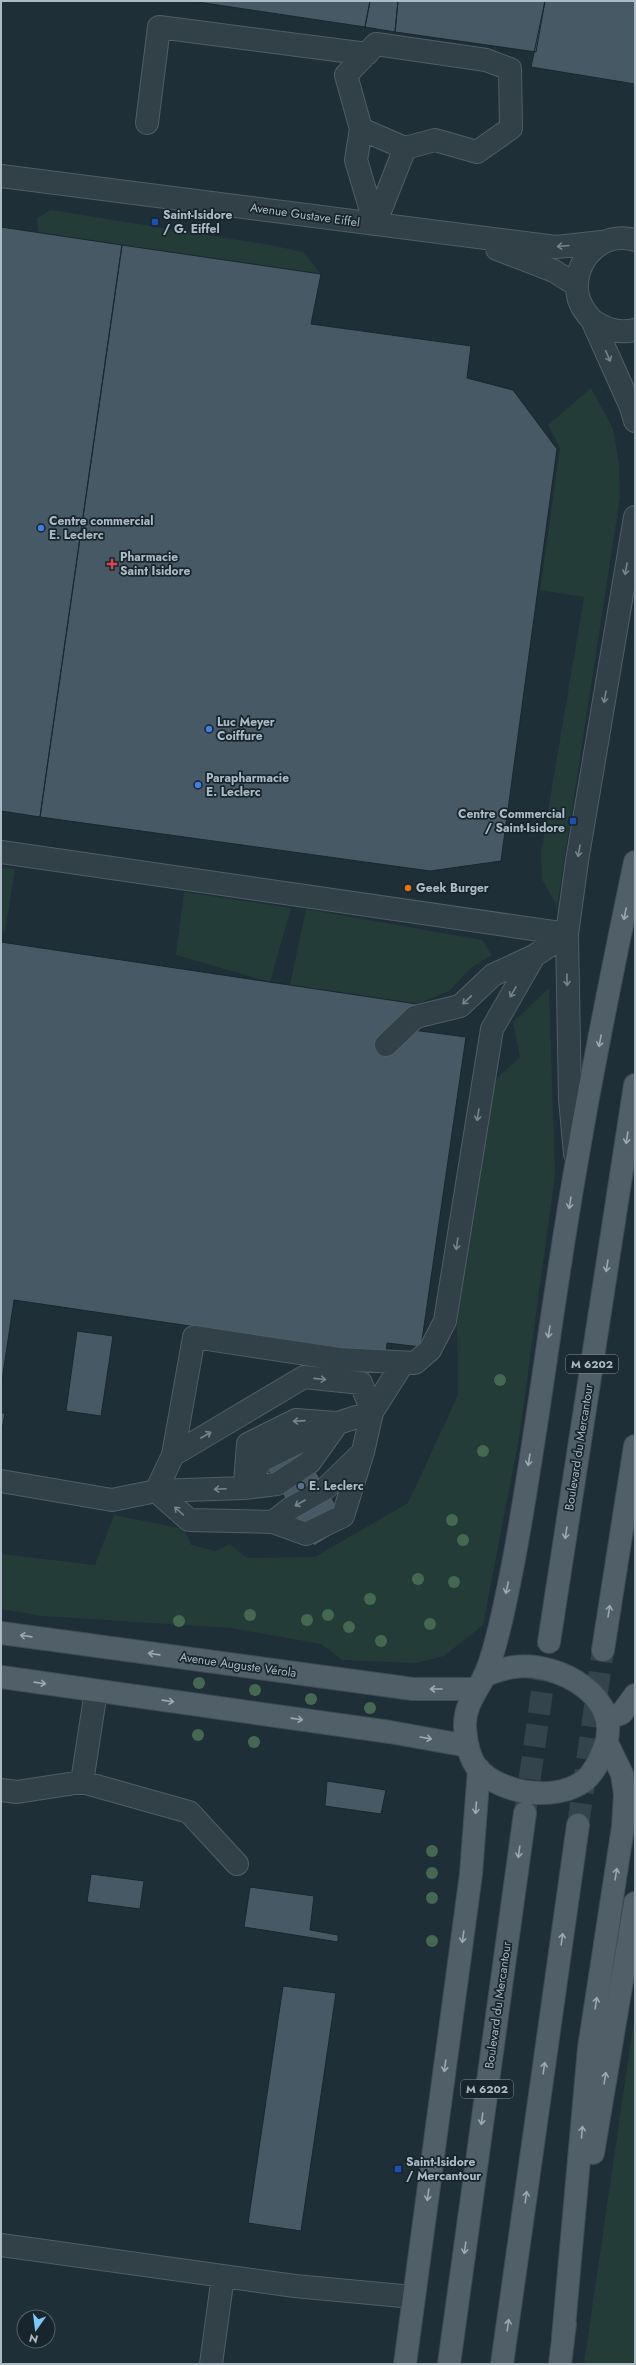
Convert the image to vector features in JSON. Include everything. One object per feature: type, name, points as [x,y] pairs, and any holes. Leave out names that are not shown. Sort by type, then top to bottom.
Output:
[{"type":"main road","points":[[405,2364],[471,1874],[478,1769],[468,1746],[465,1725],[467,1706],[480,1683],[494,1650],[514,1559],[576,1165],[635,862]]},
{"type":"main road","name":"Boulevard du Mercantour","points":[[549,1642],[635,1085]]},
{"type":"main road","points":[[603,1650],[635,1446]]},
{"type":"main road","name":"Avenue Auguste Vérola","points":[[1,1633],[413,1690],[480,1683]]},
{"type":"main road","points":[[478,1769],[497,1783],[518,1791],[541,1793],[563,1790],[583,1781],[598,1765],[607,1743],[607,1719],[599,1700],[586,1687],[562,1674],[536,1667],[516,1666],[480,1683]]},
{"type":"main road","points":[[1,1677],[390,1732],[468,1746]]},
{"type":"main road","points":[[607,1719],[622,1713],[635,1695]]},
{"type":"main road","points":[[560,2364],[589,2048],[623,1827],[625,1794],[622,1774],[607,1743]]},
{"type":"main road","name":"Boulevard du Mercantour","points":[[449,2364],[525,1813]]},
{"type":"main road","points":[[502,2364],[578,1825]]},
{"type":"main road","points":[[563,2338],[635,1903]]},
{"type":"street","points":[[147,123],[159,27],[367,54]]},
{"type":"street","points":[[361,128],[405,148],[435,140],[477,152],[511,128],[510,69],[486,60],[376,44],[346,75],[361,128],[356,160],[374,224]]},
{"type":"street","points":[[374,224],[405,148]]},
{"type":"street","name":"Avenue Gustave Eiffel","points":[[1,176],[442,234],[556,247],[602,242],[616,238],[635,240]]},
{"type":"street","name":"Avenue Gustave Eiffel","points":[[442,234],[511,253],[554,271],[576,285]]},
{"type":"street","points":[[602,242],[588,253],[579,268],[576,285],[578,298],[583,310],[592,320],[607,329],[625,332],[635,330]]},
{"type":"street","points":[[592,320],[631,407],[635,421]]},
{"type":"street","points":[[576,1165],[570,1099],[567,934],[577,861],[635,517]]},
{"type":"street","points":[[1,852],[567,934]]},
{"type":"street","points":[[386,1045],[415,1017],[460,1006],[494,975],[534,956],[567,934]]},
{"type":"street","points":[[156,1491],[173,1455],[194,1337],[339,1359],[403,1363],[415,1363],[430,1350],[445,1321],[492,1029],[534,956]]},
{"type":"street","points":[[156,1491],[189,1520],[273,1522],[306,1534],[343,1516],[363,1452],[372,1412],[403,1363]]},
{"type":"street","points":[[173,1455],[304,1377],[361,1383],[372,1412]]},
{"type":"street","points":[[1,1481],[112,1500],[156,1491],[244,1488],[262,1460],[338,1423],[372,1412]]},
{"type":"street","points":[[273,1522],[291,1508],[326,1488],[363,1452]]},
{"type":"street","points":[[82,1782],[96,1690]]},
{"type":"street","points":[[1,1790],[17,1792],[82,1782],[189,1812],[236,1864]]},
{"type":"street","points":[[1,2246],[223,2276],[413,2297]]},
{"type":"street","points":[[211,2364],[223,2276]]},
{"type":"green space","points":[[51,210],[270,245],[303,252],[321,274],[38,233],[37,218]]},
{"type":"green space","points":[[591,388],[613,429],[619,464],[620,497],[557,907],[542,879],[541,853],[584,597],[540,590],[560,448],[548,425]]},
{"type":"green space","points":[[1,867],[15,869],[5,932],[1,931]]},
{"type":"green space","points":[[184,892],[291,908],[270,982],[176,955]]},
{"type":"green space","points":[[306,909],[482,940],[492,955],[472,967],[449,991],[417,1004],[290,985]]},
{"type":"green space","points":[[549,988],[555,1176],[519,1438],[483,1625],[444,1656],[415,1663],[342,1660],[321,1644],[231,1628],[43,1616],[1,1609],[1,1554],[95,1565],[114,1515],[184,1529],[191,1545],[215,1551],[230,1544],[247,1558],[315,1557],[408,1503],[458,1395],[457,1324],[486,1128],[497,1078],[520,1057],[513,1022]]},
{"type":"green space","points":[[635,2013],[635,2364],[584,2364]]},
{"type":"building","points":[[191,1],[370,1],[365,27]]},
{"type":"building","points":[[370,1],[398,1],[395,32],[365,27]]},
{"type":"building","points":[[398,1],[545,1],[536,52],[395,32]]},
{"type":"building","points":[[545,1],[635,1],[635,84],[531,67]]},
{"type":"building","name":"Centre commercial E. Leclerc","points":[[1,227],[122,245],[40,817],[1,811]]},
{"type":"building","points":[[122,245],[321,274],[311,324],[471,346],[467,378],[513,390],[557,449],[501,861],[430,871],[40,817]]},
{"type":"building","points":[[1,942],[417,1004],[413,1030],[466,1037],[421,1347],[387,1343],[386,1355],[14,1300],[1,1387]]},
{"type":"building","points":[[77,1331],[113,1336],[101,1416],[66,1411]]},
{"type":"building","points":[[1,1413],[5,1413],[1,1435]]},
{"type":"building","name":"E. Leclerc","points":[[298,1442],[348,1525],[314,1546],[262,1460]]},
{"type":"building","points":[[327,1781],[386,1790],[381,1814],[325,1806]]},
{"type":"building","points":[[91,1874],[144,1881],[140,1909],[87,1902]]},
{"type":"building","points":[[250,1887],[314,1896],[310,1930],[338,1935],[338,1942],[244,1927]]},
{"type":"building","points":[[283,1986],[336,1993],[301,2231],[248,2223]]},
{"type":"tunnel","points":[[525,1812],[549,1642]]},
{"type":"tunnel","points":[[578,1825],[603,1650]]},
{"type":"place","name":"Saint-Isidore / G. Eiffel","points":[[155,222]]},
{"type":"place","name":"Centre commercial E. Leclerc","points":[[41,528]]},
{"type":"place","name":"Pharmacie Saint Isidore","points":[[112,564]]},
{"type":"place","name":"Luc Meyer Coiffure","points":[[209,729]]},
{"type":"place","name":"Parapharmacie E. Leclerc","points":[[198,785]]},
{"type":"place","name":"Centre Commercial / Saint-Isidore","points":[[573,821]]},
{"type":"place","name":"Geek Burger","points":[[408,888]]},
{"type":"place","name":"E. Leclerc","points":[[301,1486]]},
{"type":"place","name":"Saint-Isidore / Mercantour","points":[[398,2169]]}]
